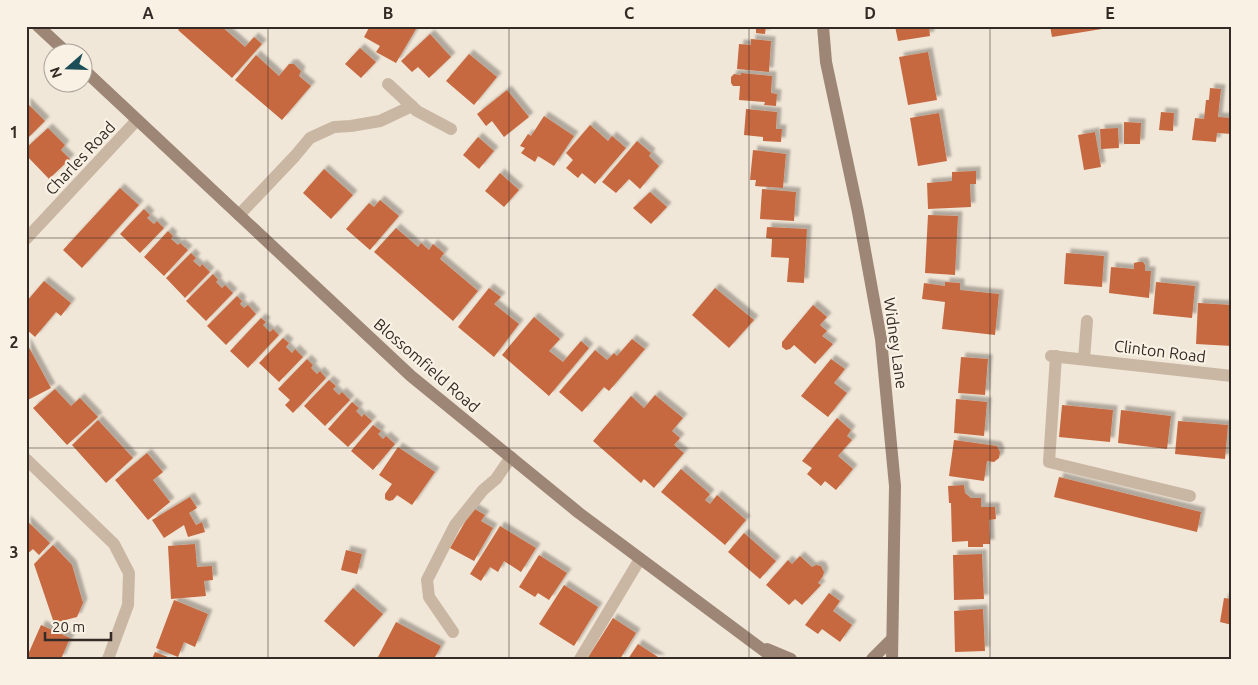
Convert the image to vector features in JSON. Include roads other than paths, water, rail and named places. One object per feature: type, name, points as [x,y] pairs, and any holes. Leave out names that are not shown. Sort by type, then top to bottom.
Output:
[{"type":"main road","points":[[38,26],[55,42]]},
{"type":"main road","name":"Widney Lane","points":[[824,30],[826,62],[858,212],[881,339],[895,486],[892,659]]},
{"type":"main road","name":"Blossomfield Road","points":[[92,77],[411,376],[579,513],[775,659]]},
{"type":"main road","points":[[872,659],[892,639]]},
{"type":"main road","points":[[751,642],[791,659]]},
{"type":"street","points":[[388,84],[417,111],[451,128]]},
{"type":"street","points":[[239,216],[310,138],[334,127],[380,121],[412,106]]},
{"type":"street","name":"Charles Road","points":[[26,239],[137,120]]},
{"type":"street","points":[[1084,359],[1087,321]]},
{"type":"street","name":"Clinton Road","points":[[1190,496],[1049,462],[1054,356],[1232,376]]},
{"type":"street","points":[[453,632],[429,597],[428,580],[455,525],[483,490],[496,479],[511,457]]},
{"type":"street","points":[[26,458],[114,544],[129,573],[128,605],[108,659]]},
{"type":"street","points":[[580,659],[640,559]]}]
